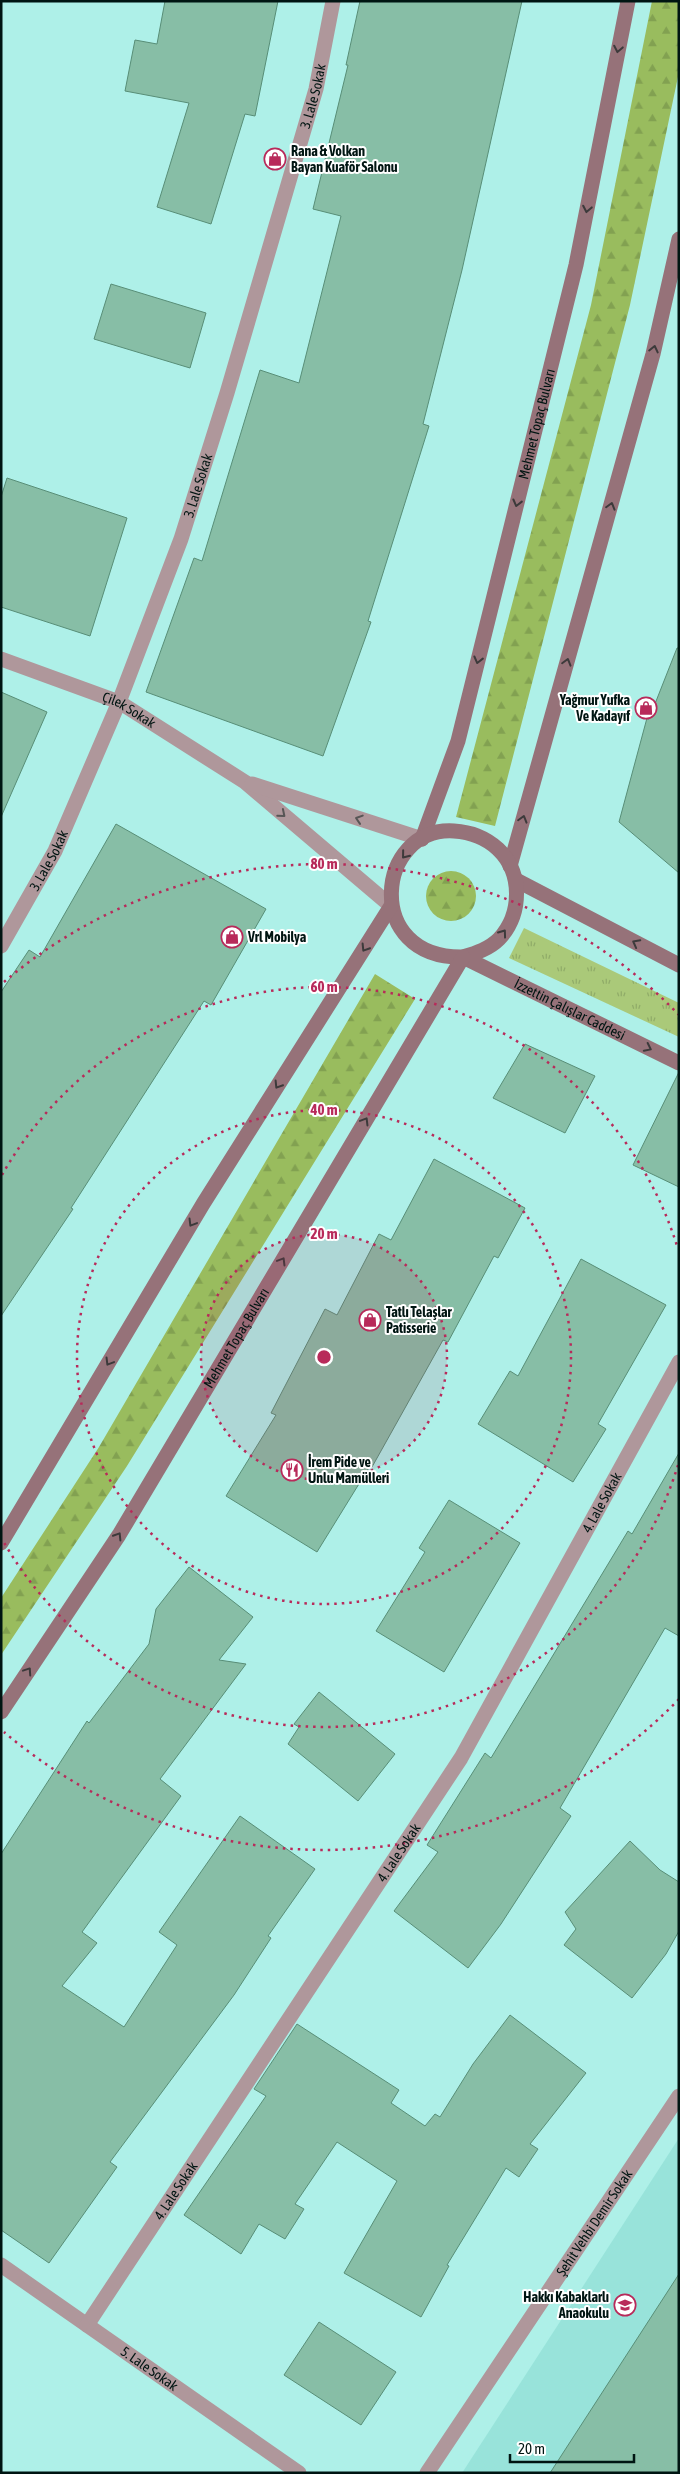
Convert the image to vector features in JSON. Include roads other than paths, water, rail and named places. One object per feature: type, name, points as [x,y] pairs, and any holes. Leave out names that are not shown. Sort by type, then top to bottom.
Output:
[{"type":"main road","name":"Mehmet Topaç Bulvarı","points":[[422,839],[458,741],[567,303],[628,1]]},
{"type":"main road","points":[[510,866],[653,354],[679,239]]},
{"type":"main road","points":[[450,831],[478,836],[491,843],[502,853],[510,866],[516,880],[517,901],[511,921],[499,939],[483,951],[463,957],[447,958],[431,954],[416,946],[396,922],[391,906],[390,887],[396,868],[406,852],[422,839],[435,833],[450,831]]},
{"type":"main road","points":[[516,880],[679,965]]},
{"type":"main road","points":[[1,1543],[203,1204],[391,906]]},
{"type":"main road","name":"Mehmet Topaç Bulvarı","points":[[1,1712],[119,1535],[463,957]]},
{"type":"main road","name":"İzzettin Çalışlar Caddesi","points":[[463,957],[679,1063]]},
{"type":"street","name":"3. Lale Sokak","points":[[1,946],[55,851],[119,702],[181,539],[227,393],[316,89],[332,1]]},
{"type":"street","name":"Çilek Sokak","points":[[1,659],[119,702],[245,782]]},
{"type":"street","points":[[245,782],[422,839]]},
{"type":"street","points":[[245,782],[391,906]]},
{"type":"street","name":"4. Lale Sokak","points":[[87,2325],[461,1758],[679,1362]]},
{"type":"street","name":"Şehit Vehbi Demir Sokak","points":[[428,2473],[679,2096]]},
{"type":"street","name":"5. Lale Sokak","points":[[1,2265],[299,2473]]},
{"type":"place","name":"Rana & Volkan Bayan Kuaför Salonu","points":[[275,159]]},
{"type":"place","name":"Yağmur Yufka Ve Kadayıf","points":[[646,708]]},
{"type":"place","name":"Vrl Mobilya","points":[[232,937]]},
{"type":"place","name":"Tatlı Telaşlar Patisserie","points":[[370,1320]]},
{"type":"place","name":"İrem Pide ve Unlu Mamülleri","points":[[292,1470]]},
{"type":"place","name":"Hakkı Kabaklarlı Anaokulu","points":[[625,2305]]}]
